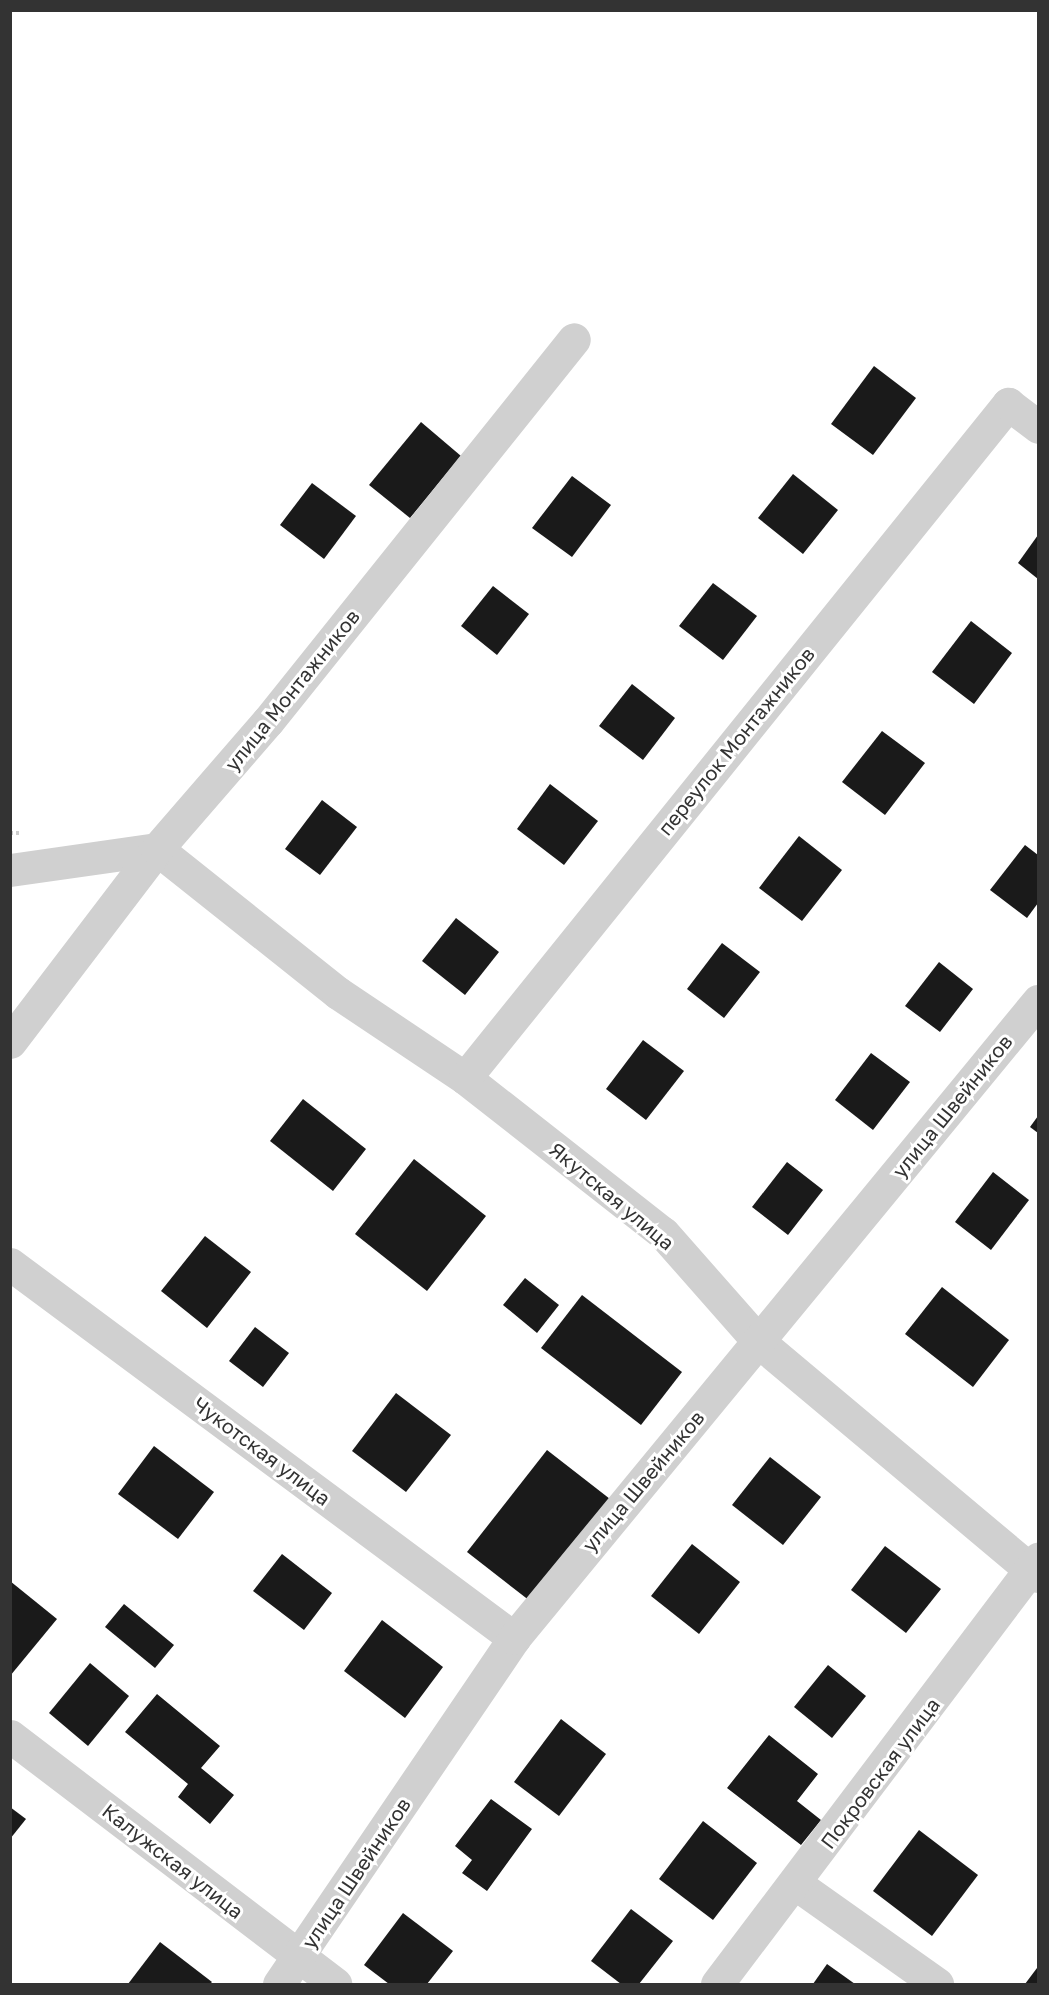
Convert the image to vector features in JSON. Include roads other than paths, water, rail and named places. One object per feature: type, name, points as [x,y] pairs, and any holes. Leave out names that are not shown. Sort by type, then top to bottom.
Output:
[{"type":"street","name":"улица Монтажников","points":[[10,1042],[157,849],[268,722],[574,339]]},
{"type":"street","name":"переулок Монтажников","points":[[465,1078],[1008,404],[1038,427]]},
{"type":"street","points":[[10,870],[157,849]]},
{"type":"street","name":"Якутская улица","points":[[157,849],[338,993],[465,1078],[663,1233],[759,1342],[1036,1569]]},
{"type":"street","name":"улица Швейников","points":[[279,1984],[299,1958],[514,1638],[1038,1001]]},
{"type":"street","name":"Чукотская улица","points":[[10,1264],[514,1638]]},
{"type":"street","name":"Покровская улица","points":[[717,1984],[1036,1569]]},
{"type":"street","name":"Калужская улица","points":[[10,1736],[335,1984]]},
{"type":"street","points":[[796,1884],[937,1984]]}]
